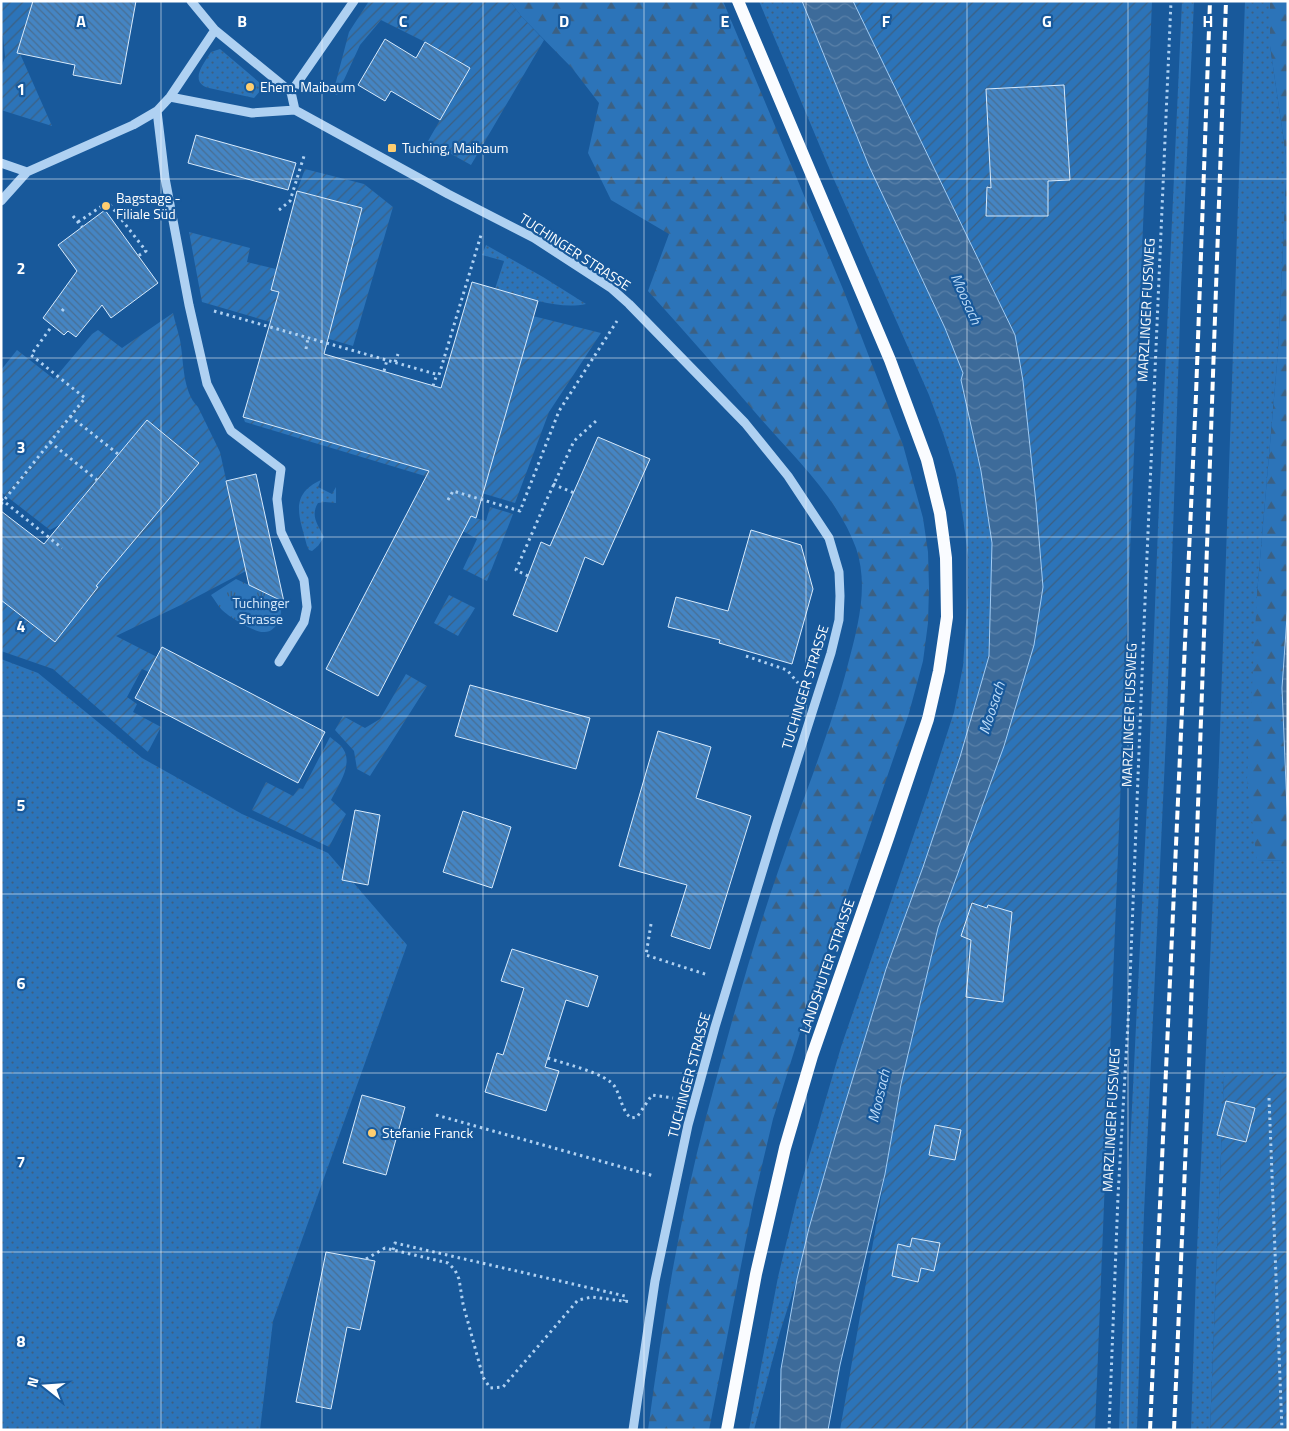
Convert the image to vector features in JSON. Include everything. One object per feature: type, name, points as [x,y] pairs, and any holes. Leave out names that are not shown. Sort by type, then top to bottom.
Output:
[{"type":"main road","name":"LANDSHUTER STRASSE","points":[[727,1430],[756,1274],[785,1148],[812,1056],[928,718],[939,671],[947,616],[946,558],[940,513],[927,460],[890,360],[738,1]]},
{"type":"street","points":[[170,97],[252,113],[295,110],[291,92],[215,30],[191,1]]},
{"type":"street","points":[[291,92],[354,1]]},
{"type":"street","points":[[1,201],[27,172],[133,125],[157,111],[170,97],[215,30]]},
{"type":"street","name":"TUCHINGER STRASSE","points":[[295,110],[448,194],[534,238],[611,288],[633,307],[745,423],[788,476],[829,538],[840,572],[839,620],[831,653],[715,1027],[688,1125],[655,1281],[633,1430]]},
{"type":"street","points":[[157,111],[165,178],[206,384],[231,431],[281,470],[277,499],[281,532],[304,580],[307,607],[304,622],[280,662]]},
{"type":"street","points":[[1,163],[27,172]]},
{"type":"path","name":"MARZLINGER FUSSWEG","points":[[1109,1430],[1130,985],[1144,606],[1171,1]]},
{"type":"path","points":[[279,210],[290,201],[304,156]]},
{"type":"path","points":[[78,222],[108,202],[146,251],[138,256]]},
{"type":"path","points":[[189,305],[440,375],[454,337],[488,213]]},
{"type":"path","points":[[73,216],[82,227]]},
{"type":"path","points":[[62,311],[66,306]]},
{"type":"path","points":[[448,500],[453,491],[520,511],[558,411],[618,319]]},
{"type":"path","points":[[52,326],[31,355],[85,398],[2,501],[62,548]]},
{"type":"path","points":[[306,349],[308,338]]},
{"type":"path","points":[[395,362],[398,354]]},
{"type":"path","points":[[384,371],[387,360]]},
{"type":"path","points":[[433,386],[437,374]]},
{"type":"path","points":[[70,416],[118,454]]},
{"type":"path","points":[[528,576],[516,570],[574,441],[596,421]]},
{"type":"path","points":[[50,442],[97,480]]},
{"type":"path","points":[[554,484],[574,493]]},
{"type":"path","points":[[746,656],[787,670],[801,687]]},
{"type":"path","points":[[651,924],[646,954],[708,974]]},
{"type":"path","points":[[548,1058],[600,1075],[614,1085],[626,1114],[631,1118],[637,1117],[652,1095],[668,1097]]},
{"type":"path","points":[[1269,1098],[1282,1430]]},
{"type":"path","points":[[436,1115],[649,1175]]},
{"type":"path","points":[[393,1250],[395,1243],[625,1296],[624,1301]]},
{"type":"path","points":[[366,1260],[385,1248],[448,1263],[455,1270],[459,1279],[463,1304],[483,1377],[490,1388],[503,1387],[578,1300],[592,1297],[634,1303]]},
{"type":"green space","points":[[1,1],[33,1],[21,56],[52,126],[1,110],[1,69],[5,57],[3,36],[1,35]]},
{"type":"green space","points":[[369,1],[510,1],[521,16],[544,40],[471,165],[428,141],[470,68],[425,42],[381,20],[360,45],[337,95],[333,93],[349,32]]},
{"type":"green space","points":[[510,1],[723,1],[845,294],[903,445],[923,518],[928,552],[928,623],[923,661],[909,713],[809,1004],[773,1119],[754,1199],[709,1430],[648,1430],[672,1273],[696,1156],[744,978],[770,895],[823,745],[844,677],[861,606],[862,577],[860,562],[848,530],[827,495],[801,463],[648,291],[669,234],[611,200],[588,153],[599,103],[572,68],[521,16]]},
{"type":"green space","points":[[759,1],[802,1],[869,166],[945,328],[963,373],[992,543],[989,656],[960,757],[886,969],[837,1130],[754,1430],[749,1430],[778,1277],[798,1194],[841,1047],[954,712],[963,666],[968,593],[968,556],[963,518],[956,474],[943,433],[929,395],[832,175]]},
{"type":"green space","points":[[853,1],[1152,1],[1095,1430],[840,1430],[901,1084],[938,928],[1004,746],[1043,587],[1023,381],[1015,335]]},
{"type":"green space","points":[[1182,1],[1194,1],[1181,288],[1167,714],[1144,1213],[1137,1430],[1119,1430],[1127,1208],[1149,763]]},
{"type":"green space","points":[[1245,1],[1270,1],[1270,46],[1287,162],[1278,352],[1257,594],[1257,861],[1288,860],[1288,1074],[1224,1077],[1210,1430],[1191,1430],[1196,1272],[1219,760]]},
{"type":"green space","points":[[1270,1],[1288,1],[1288,602],[1282,688],[1288,860],[1257,861],[1247,780],[1257,594],[1278,352],[1287,162],[1270,46]]},
{"type":"green space","points":[[220,49],[260,83],[261,90],[254,98],[209,88],[199,81],[200,72],[205,61],[211,52]]},
{"type":"green space","points":[[305,169],[364,184],[393,207],[353,346],[202,302],[189,232],[250,248],[247,262],[276,269],[271,290],[336,307],[362,208],[297,191]]},
{"type":"green space","points":[[486,245],[586,304],[552,304],[495,289],[504,261],[482,255]]},
{"type":"green space","points":[[173,313],[180,340],[184,375],[189,393],[220,452],[246,571],[116,636],[157,657],[149,672],[142,669],[127,697],[137,704],[133,712],[161,727],[148,752],[53,669],[1,651],[1,600],[55,642],[98,587],[87,578],[111,568],[198,463],[147,420],[59,525],[50,530],[1,492],[1,370],[17,350],[54,379],[92,334],[98,330],[122,348]]},
{"type":"green space","points":[[533,316],[601,333],[549,412],[515,503],[245,422],[243,417],[485,487]]},
{"type":"green space","points":[[321,480],[318,487],[332,494],[336,487],[336,503],[318,503],[315,516],[324,537],[312,551],[307,546],[302,526],[299,508],[300,500],[311,486]]},
{"type":"green space","points":[[490,507],[513,514],[487,581],[463,569],[477,539],[463,531],[469,516],[486,521]]},
{"type":"green space","name":"Tuchinger Strasse","points":[[236,579],[279,599],[280,616],[277,624],[268,632],[254,630],[242,624],[222,610],[211,595]]},
{"type":"green space","points":[[449,595],[475,608],[458,636],[434,623]]},
{"type":"green space","points":[[1,659],[38,673],[142,758],[242,814],[328,853],[407,945],[273,1321],[260,1430],[1,1430]]},
{"type":"green space","points":[[406,674],[427,686],[370,776],[357,769],[354,751],[335,730],[343,716],[365,728],[380,719]]},
{"type":"green space","points":[[330,737],[345,751],[346,758],[342,780],[331,800],[346,814],[329,847],[252,810],[266,782],[293,796],[299,788],[303,789]]},
{"type":"green space","points":[[1288,1074],[1288,1430],[1210,1430],[1224,1076]]},
{"type":"water","name":"Moosach","points":[[802,1],[853,1],[1015,335],[1023,381],[1043,587],[1034,645],[1004,746],[938,928],[901,1084],[885,1174],[840,1365],[828,1430],[780,1430],[781,1369],[797,1279],[809,1228],[837,1130],[886,969],[960,757],[989,656],[992,543],[981,471],[961,380],[963,373],[945,328],[869,166]]},
{"type":"water","points":[[1288,602],[1288,833],[1282,688]]},
{"type":"building","points":[[33,1],[136,1],[121,84],[73,75],[75,65],[17,53]]},
{"type":"building","points":[[385,39],[416,58],[425,42],[470,68],[440,120],[391,91],[385,101],[358,85]]},
{"type":"building","points":[[1064,85],[1070,180],[1048,181],[1048,216],[986,216],[987,187],[991,188],[986,89]]},
{"type":"building","points":[[196,135],[296,163],[288,190],[188,163]]},
{"type":"building","points":[[297,191],[362,208],[324,354],[441,388],[472,282],[538,301],[476,518],[471,516],[378,696],[326,669],[429,471],[243,417],[279,292],[271,290]]},
{"type":"building","points":[[105,210],[158,283],[111,318],[102,305],[76,337],[68,331],[64,335],[43,318],[77,271],[58,245]]},
{"type":"building","points":[[147,420],[199,463],[96,586],[98,587],[55,642],[1,600],[1,511],[44,544]]},
{"type":"building","points":[[598,437],[650,459],[603,565],[585,557],[557,632],[513,615],[541,542],[550,546]]},
{"type":"building","points":[[256,474],[284,602],[249,585],[226,481]]},
{"type":"building","points":[[751,530],[801,545],[813,589],[792,664],[719,643],[720,640],[668,627],[676,597],[728,611]]},
{"type":"building","points":[[162,647],[325,732],[298,783],[135,698]]},
{"type":"building","points":[[470,685],[590,718],[576,769],[455,736]]},
{"type":"building","points":[[658,731],[711,747],[696,798],[751,816],[710,949],[671,936],[687,885],[619,866]]},
{"type":"building","points":[[355,810],[380,815],[368,885],[342,880]]},
{"type":"building","points":[[463,811],[511,827],[492,888],[443,872]]},
{"type":"building","points":[[972,903],[987,908],[988,905],[1012,912],[1003,1002],[966,997],[971,940],[961,936]]},
{"type":"building","points":[[512,949],[598,976],[588,1007],[566,1000],[545,1067],[559,1071],[546,1111],[485,1092],[497,1053],[503,1055],[524,988],[501,981]]},
{"type":"building","points":[[362,1095],[405,1107],[386,1175],[343,1163]]},
{"type":"building","points":[[1226,1101],[1255,1108],[1246,1142],[1217,1135]]},
{"type":"building","points":[[935,1125],[961,1130],[955,1160],[929,1155]]},
{"type":"building","points":[[912,1238],[940,1243],[934,1271],[921,1268],[918,1282],[892,1276],[898,1244],[910,1247]]},
{"type":"building","points":[[326,1252],[375,1261],[360,1330],[347,1327],[331,1409],[296,1402]]},
{"type":"railway","points":[[1150,1430],[1196,395],[1210,1]]},
{"type":"railway","points":[[1174,1430],[1188,1093],[1226,1]]},
{"type":"place","name":"Ehem. Maibaum","points":[[250,87]]},
{"type":"place","name":"Tuching, Maibaum","points":[[392,148]]},
{"type":"place","name":"Bagstage - Filiale Süd","points":[[106,206]]},
{"type":"place","name":"Stefanie Franck","points":[[372,1133]]}]
